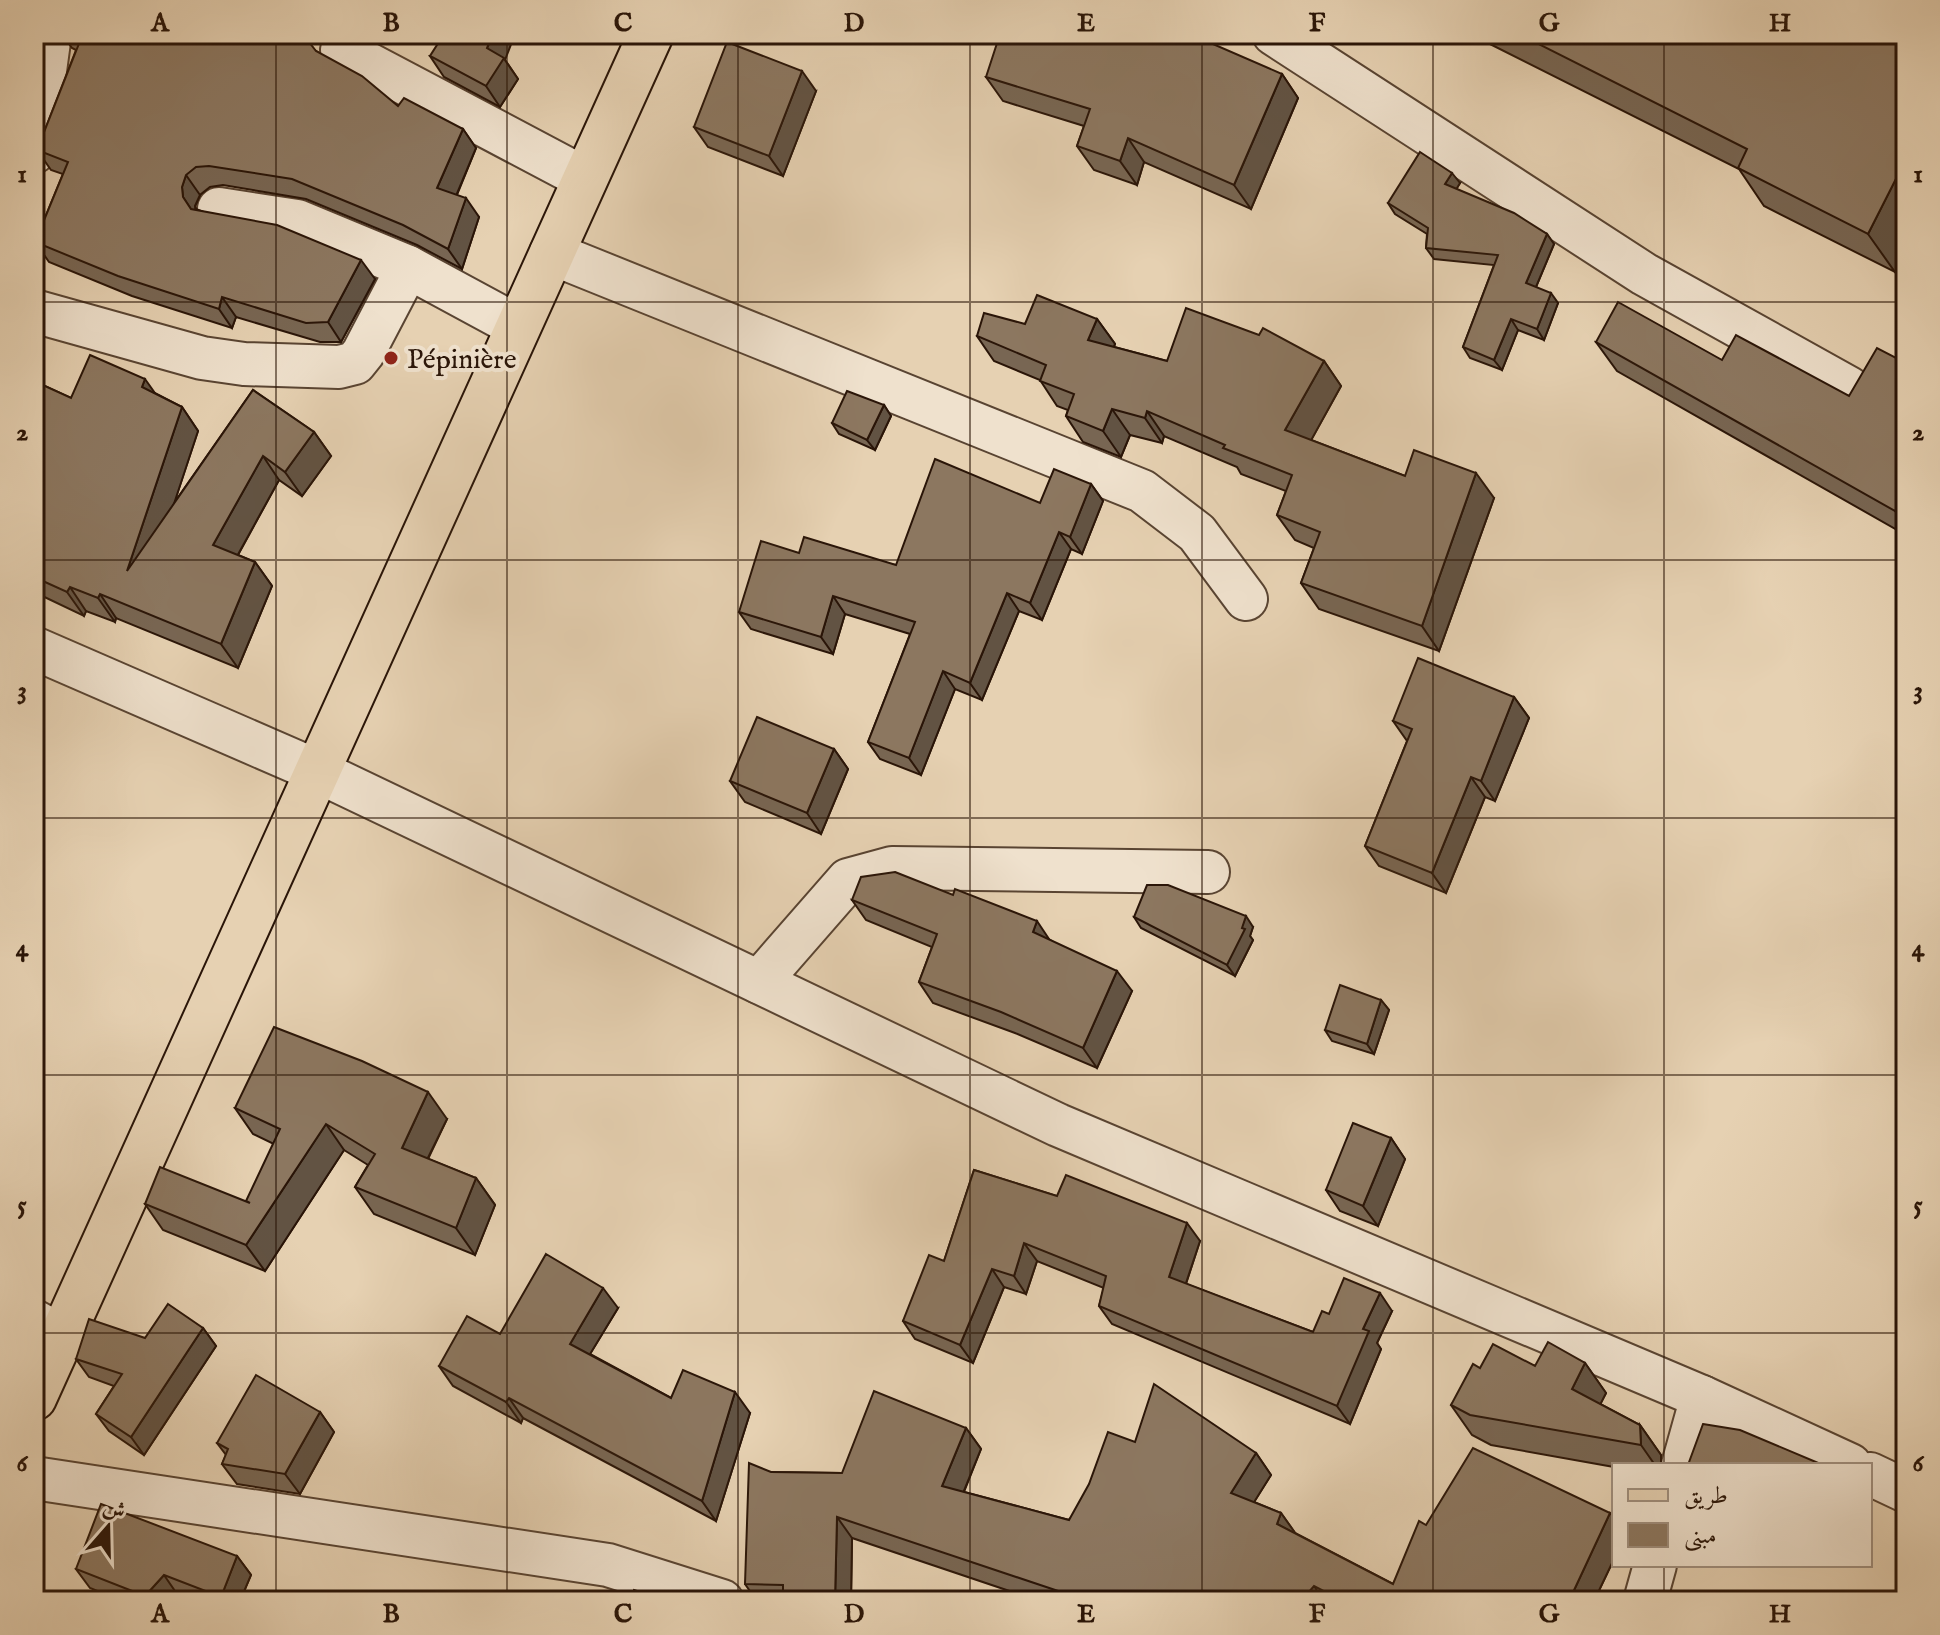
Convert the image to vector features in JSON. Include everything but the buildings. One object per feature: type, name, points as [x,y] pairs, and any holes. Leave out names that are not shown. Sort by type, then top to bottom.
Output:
[{"type":"main road","points":[[34,1398],[48,1329],[317,771],[651,34]]},
{"type":"street","points":[[34,152],[50,34]]},
{"type":"street","points":[[1274,34],[1644,274],[1849,388]]},
{"type":"street","points":[[342,50],[584,178]]},
{"type":"street","points":[[219,209],[297,221],[408,267],[517,326]]},
{"type":"street","points":[[551,253],[1142,491],[1197,533],[1246,599]]},
{"type":"street","points":[[34,311],[202,358],[244,364],[339,367],[355,363],[363,353],[408,267]]},
{"type":"street","points":[[34,648],[317,771],[1058,1125],[1702,1397],[1846,1463]]},
{"type":"street","points":[[759,982],[848,880],[871,871],[892,868],[1208,872]]},
{"type":"street","points":[[1684,1463],[1702,1397]]},
{"type":"street","points":[[1872,1475],[1906,1491]]},
{"type":"street","points":[[34,1478],[608,1565],[722,1601]]},
{"type":"street","points":[[1645,1601],[1654,1567]]},
{"type":"place","name":"Pépinière","points":[[391,358]]}]
